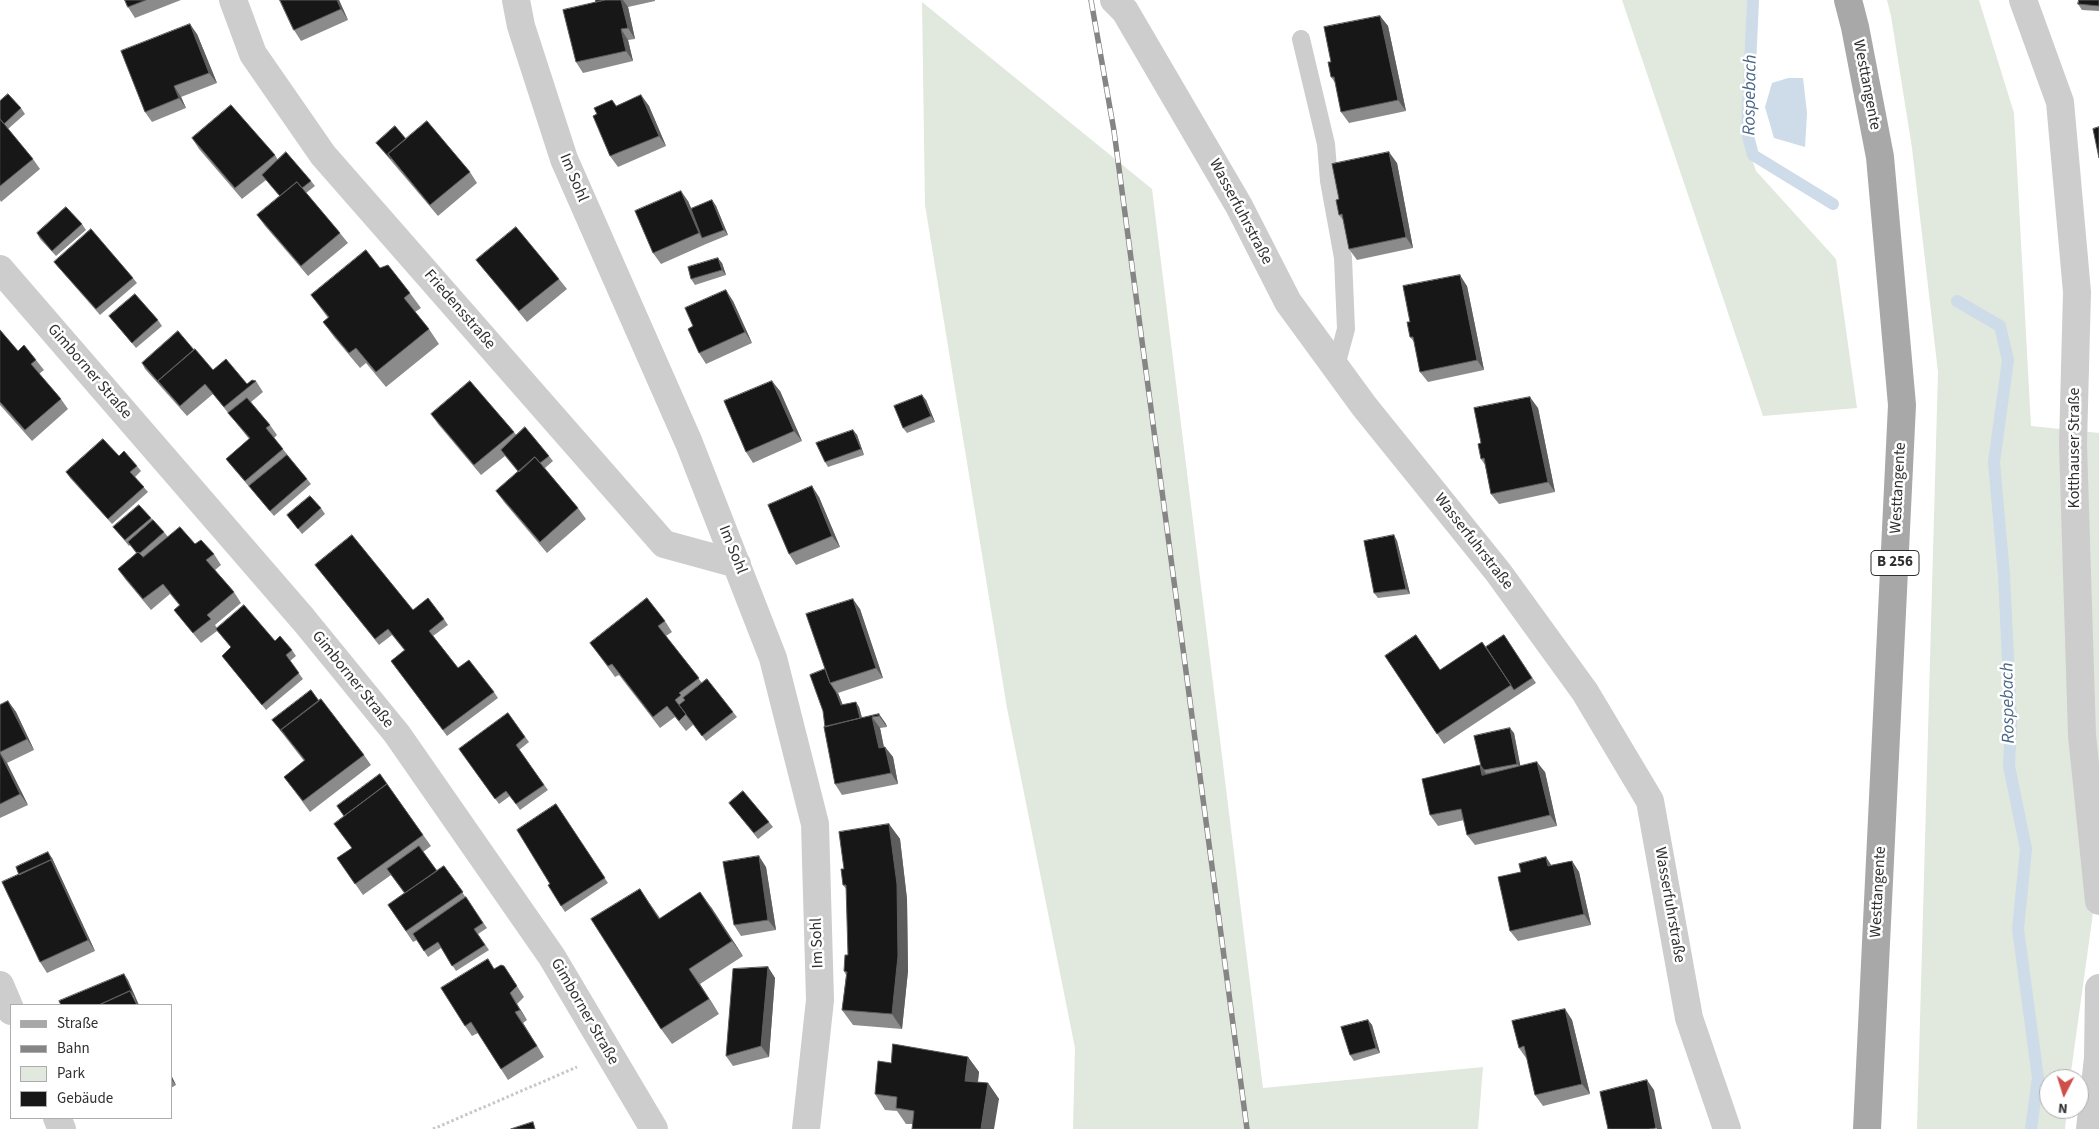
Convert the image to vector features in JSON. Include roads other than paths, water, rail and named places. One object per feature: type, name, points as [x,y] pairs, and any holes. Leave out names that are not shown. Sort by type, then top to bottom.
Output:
[{"type":"main road","name":"Westtangente","points":[[1848,0],[1880,157],[1902,405],[1867,1129]]},
{"type":"street","name":"Friedensstraße","points":[[232,0],[253,54],[324,155],[664,544],[737,564]]},
{"type":"street","name":"Im Sohl","points":[[516,0],[521,26],[564,160],[689,443],[773,658],[815,824],[820,1000],[806,1129]]},
{"type":"street","name":"Wasserfuhrstraße","points":[[1114,0],[1125,11],[1234,197],[1288,302],[1364,406],[1498,572],[1585,692],[1650,801],[1689,1018],[1727,1129]]},
{"type":"street","name":"Kotthauser Straße","points":[[2023,0],[2060,102],[2077,292],[2073,444],[2082,735],[2099,901]]},
{"type":"street","name":"Gimborner Straße","points":[[0,269],[303,619],[397,734],[552,957],[654,1129]]},
{"type":"street","points":[[0,985],[10,1009]]},
{"type":"street","points":[[2090,1129],[2098,1058],[2099,988]]},
{"type":"lane","points":[[1301,40],[1326,144],[1329,181],[1343,258],[1346,329],[1336,366]]},
{"type":"water","points":[[1788,78],[1803,78],[1807,113],[1805,147],[1774,138],[1765,107],[1772,83]]},
{"type":"waterway","name":"Rospebach","points":[[1753,0],[1747,132],[1753,155],[1833,204]]},
{"type":"waterway","name":"Rospebach","points":[[1957,301],[2000,326],[2008,360],[1994,462],[2004,575],[2011,723],[2009,766],[2026,849],[2018,929],[2038,1078],[2031,1129]]},
{"type":"railway","points":[[1091,0],[1114,131],[1247,1129]]}]
